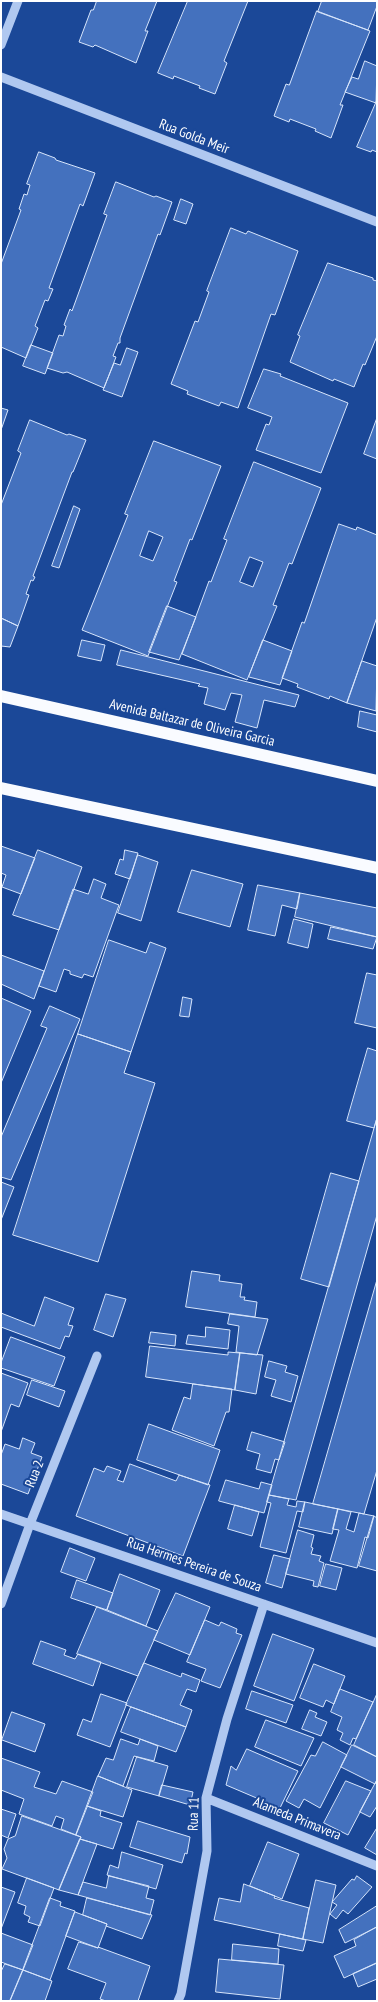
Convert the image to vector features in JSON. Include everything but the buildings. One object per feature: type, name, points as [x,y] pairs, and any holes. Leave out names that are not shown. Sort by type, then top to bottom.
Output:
[{"type":"main road","name":"Avenida Baltazar de Oliveira Garcia","points":[[1,696],[377,781]]},
{"type":"main road","points":[[1,788],[377,868]]},
{"type":"street","points":[[1,45],[18,1]]},
{"type":"street","name":"Rua Golda Meir","points":[[1,77],[377,222]]},
{"type":"street","name":"Rua 2","points":[[1,1604],[30,1524],[97,1356]]},
{"type":"street","name":"Rua Hermes Pereira de Souza","points":[[1,1514],[377,1643]]},
{"type":"street","name":"Rua 11","points":[[178,2001],[181,1994],[207,1851],[206,1798],[226,1719],[264,1604]]},
{"type":"street","name":"Alameda Primavera","points":[[206,1798],[377,1866]]}]
